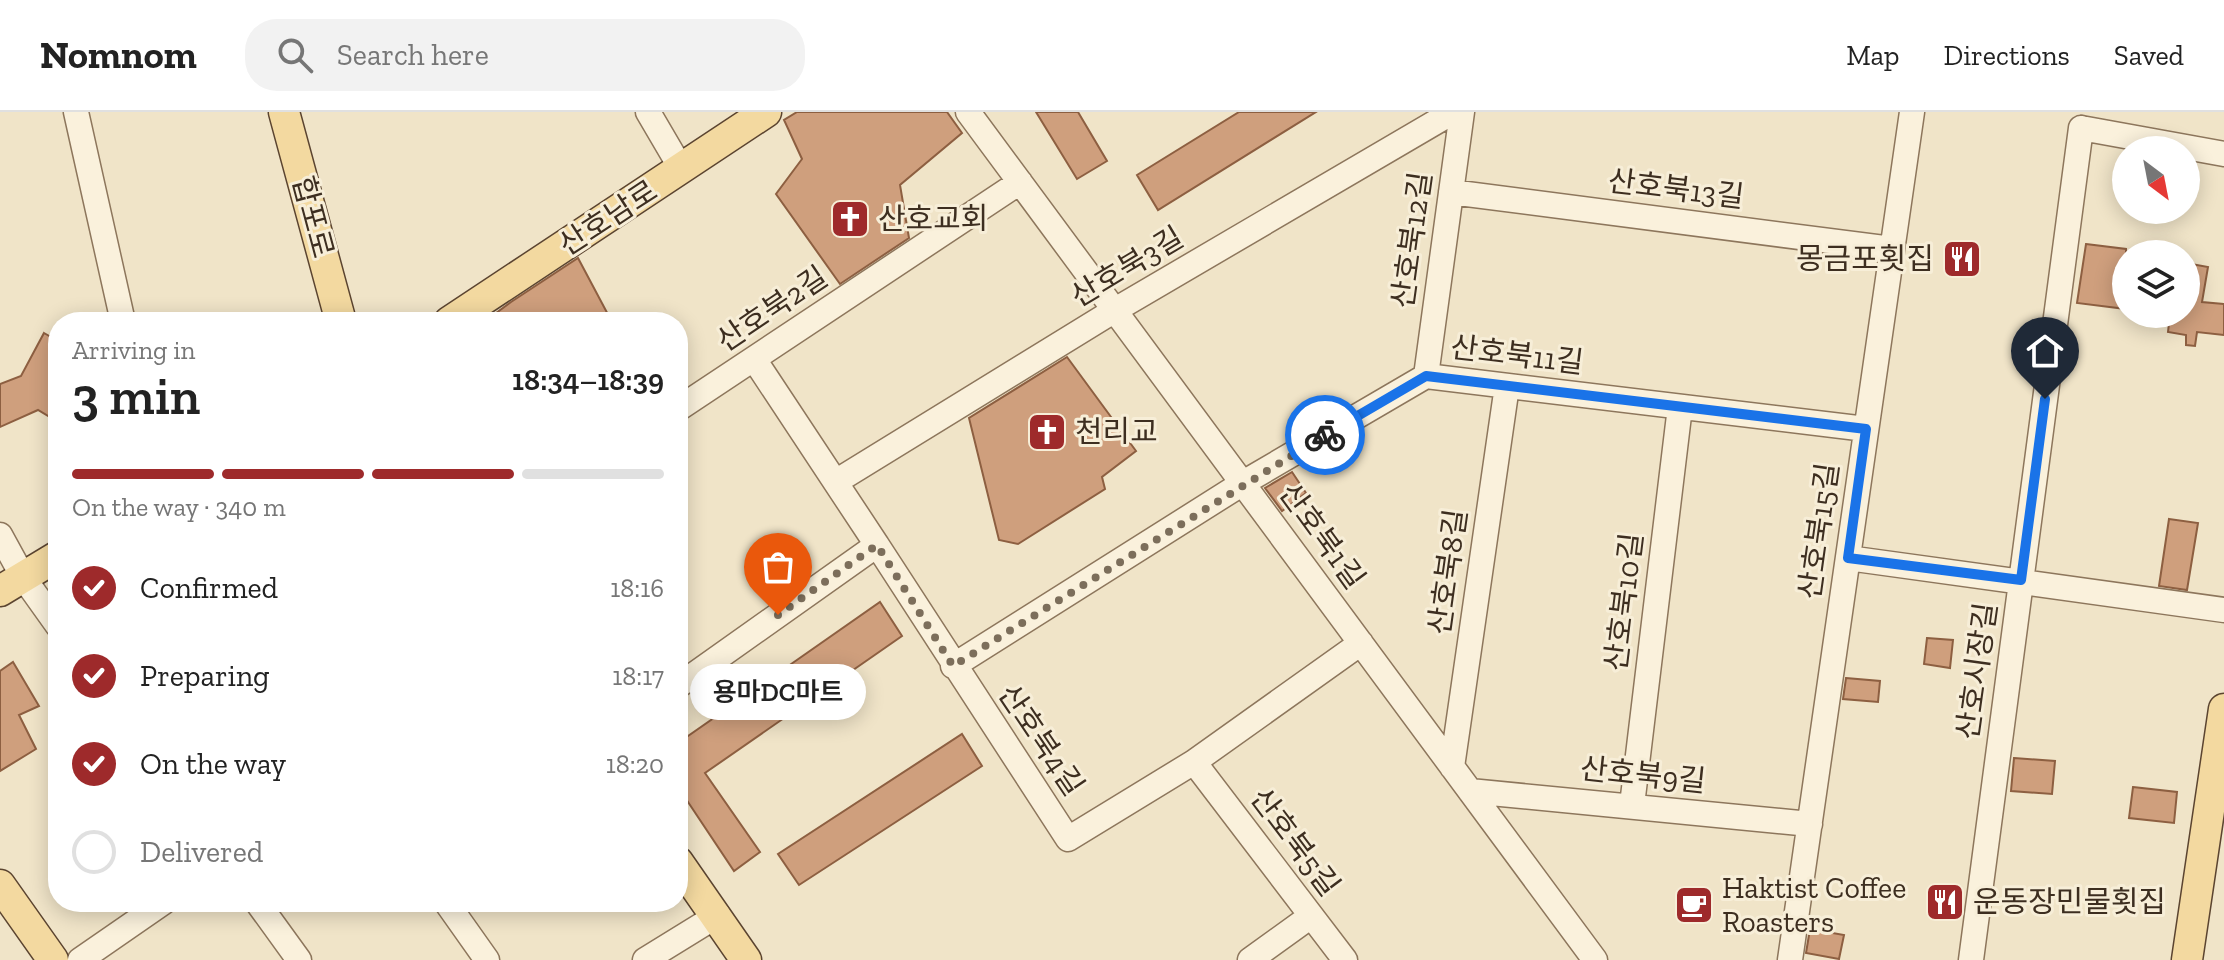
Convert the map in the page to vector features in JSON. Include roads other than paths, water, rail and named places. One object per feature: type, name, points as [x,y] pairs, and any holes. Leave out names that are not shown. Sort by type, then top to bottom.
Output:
[{"type":"main road","name":"합포로","points":[[284,112],[338,312]]},
{"type":"main road","name":"산호남로","points":[[464,312],[766,112]]},
{"type":"main road","points":[[11,584],[48,562]]},
{"type":"main road","points":[[2187,960],[2224,709]]},
{"type":"main road","points":[[688,875],[746,960]]},
{"type":"main road","points":[[0,885],[53,960]]},
{"type":"street","points":[[76,112],[121,312]]},
{"type":"street","points":[[648,112],[682,170]]},
{"type":"street","name":"산호북1길","points":[[968,112],[1595,960]]},
{"type":"street","name":"산호북3길","points":[[837,481],[1115,310],[1453,112]]},
{"type":"street","name":"산호북12길","points":[[1426,376],[1462,112]]},
{"type":"street","name":"산호북15길","points":[[1790,960],[1912,112]]},
{"type":"street","points":[[2073,120],[2224,154]]},
{"type":"street","name":"산호시장길","points":[[1971,960],[2021,580],[2073,120]]},
{"type":"street","name":"산호북2길","points":[[688,402],[1020,182]]},
{"type":"street","name":"산호북13길","points":[[1451,192],[1892,249]]},
{"type":"street","name":"산호북4길","points":[[754,359],[837,481],[953,666],[1068,839],[1194,762],[1361,643]]},
{"type":"street","name":"산호북11길","points":[[953,666],[1243,483],[1426,376],[1866,429]]},
{"type":"street","name":"산호북8길","points":[[1452,767],[1507,386]]},
{"type":"street","name":"산호북10길","points":[[1632,805],[1680,407]]},
{"type":"street","points":[[0,535],[11,584],[48,617]]},
{"type":"street","points":[[688,679],[877,545]]},
{"type":"street","points":[[1848,558],[2224,610]]},
{"type":"street","name":"산호북5길","points":[[1194,762],[1345,960]]},
{"type":"street","name":"산호북9길","points":[[1470,791],[1810,824]]},
{"type":"street","points":[[80,960],[150,912]]},
{"type":"street","points":[[264,912],[299,960]]},
{"type":"street","points":[[453,912],[487,960]]},
{"type":"street","points":[[645,960],[718,915]]},
{"type":"street","points":[[1250,960],[1311,916]]},
{"type":"place","name":"산호교회","points":[[850,219]]},
{"type":"place","name":"몽금포횟집","points":[[1962,259]]},
{"type":"place","name":"천리교","points":[[1047,432]]},
{"type":"place","name":"용마DC마트","points":[[778,615]]},
{"type":"place","name":"운동장민물횟집","points":[[1945,902]]},
{"type":"place","name":"Haktist Coffee Roasters","points":[[1694,905]]}]
